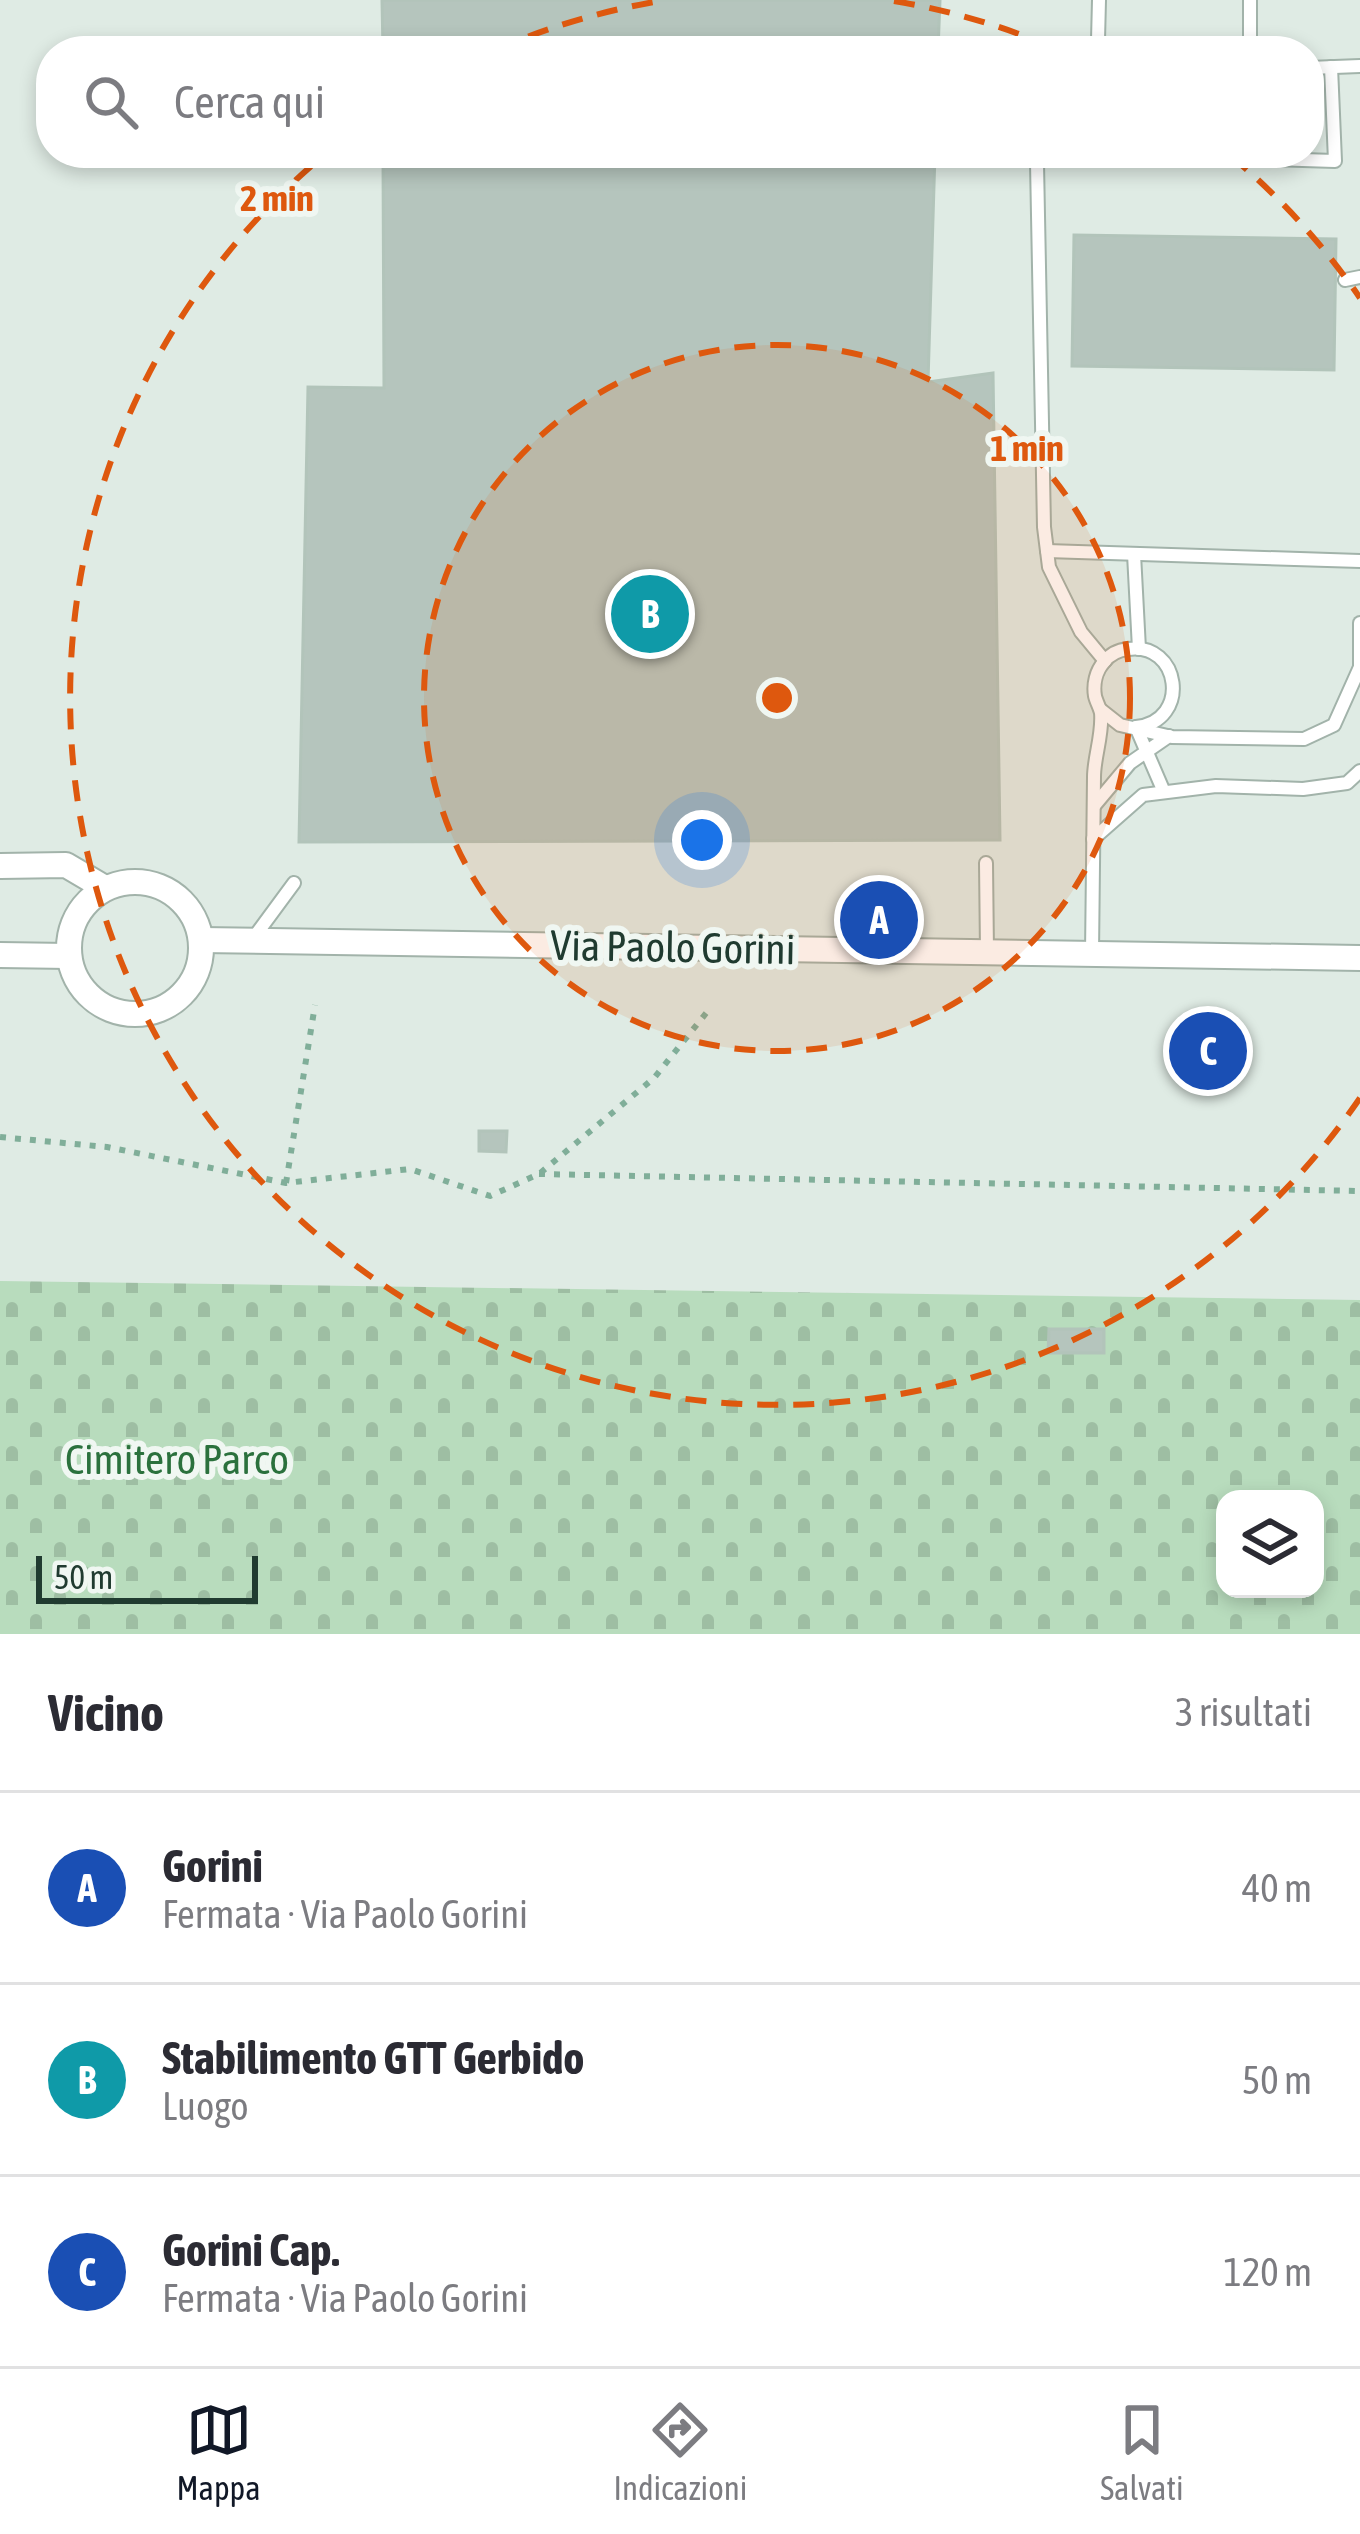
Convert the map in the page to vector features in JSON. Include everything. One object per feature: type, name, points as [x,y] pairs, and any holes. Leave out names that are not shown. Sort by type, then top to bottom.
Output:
[{"type":"street","points":[[0,866],[66,866],[105,889]]},
{"type":"street","points":[[142,882],[167,890],[186,906],[201,940],[193,982],[170,1006],[148,1014],[116,1012],[90,998],[69,956],[74,921],[84,905],[120,884],[142,882]]},
{"type":"street","name":"Via Paolo Gorini","points":[[201,940],[1360,958]]},
{"type":"street","points":[[0,955],[69,956]]},
{"type":"lane","points":[[1098,36],[1099,0]]},
{"type":"lane","points":[[1250,0],[1250,36]]},
{"type":"lane","points":[[1324,67],[1360,66]]},
{"type":"lane","points":[[1324,161],[1335,161],[1331,67]]},
{"type":"lane","points":[[1037,168],[1049,567],[1081,632],[1105,661]]},
{"type":"lane","points":[[1047,551],[1360,561]]},
{"type":"lane","points":[[1134,554],[1139,649]]},
{"type":"lane","points":[[1101,710],[1120,725],[1169,736],[1304,740],[1334,725],[1360,668],[1360,623]]},
{"type":"lane","points":[[1092,954],[1094,770],[1101,710],[1094,686],[1105,661],[1123,650],[1139,649],[1158,656],[1172,677],[1174,691],[1164,714],[1136,727]]},
{"type":"lane","points":[[1136,727],[1164,792]]},
{"type":"lane","points":[[1094,807],[1130,763],[1169,736]]},
{"type":"lane","points":[[1093,838],[1143,795],[1216,786],[1303,788],[1347,783],[1360,771]]},
{"type":"lane","points":[[986,863],[987,952]]},
{"type":"lane","points":[[251,940],[294,883]]},
{"type":"path","points":[[286,1183],[315,1005]]},
{"type":"path","points":[[0,1137],[107,1147],[286,1183],[410,1169],[490,1196],[539,1174],[654,1078],[711,1006]]},
{"type":"path","points":[[539,1174],[1360,1190]]},
{"type":"green space","name":"Cimitero Parco","points":[[0,1281],[1360,1300],[1360,1634],[0,1634]]},
{"type":"building","points":[[382,0],[940,0],[939,36],[383,36]]},
{"type":"building","points":[[383,168],[935,168],[928,382],[993,373],[1000,840],[299,842],[308,387],[384,388]]},
{"type":"building","points":[[1074,235],[1336,239],[1334,370],[1072,366]]},
{"type":"building","points":[[479,1131],[507,1131],[506,1152],[479,1151]]},
{"type":"building","points":[[1049,1329],[1104,1329],[1104,1353],[1048,1353]]},
{"type":"place","name":"Stabilimento GTT Gerbido","points":[[650,614]]},
{"type":"place","name":"Gorini","points":[[879,920]]},
{"type":"place","name":"Gorini Cap.","points":[[1208,1051]]}]
